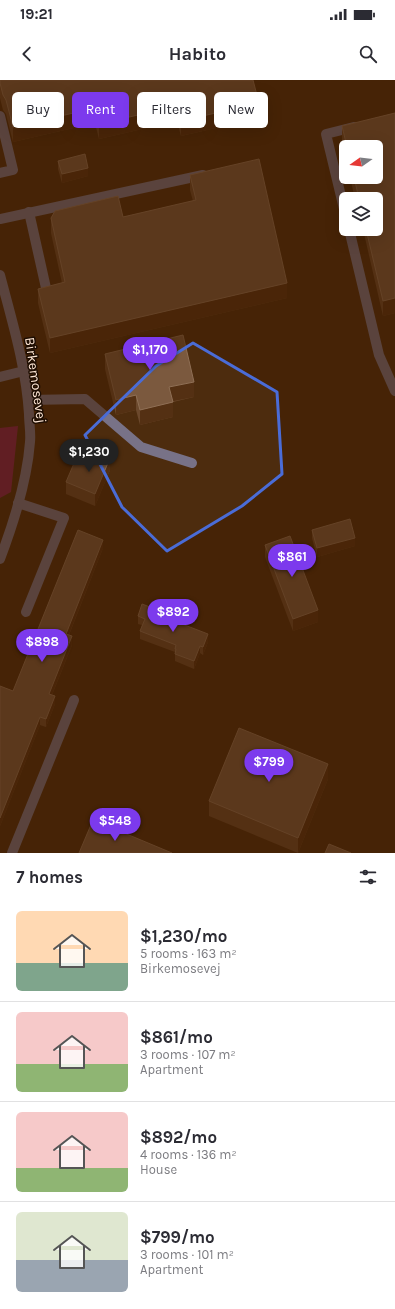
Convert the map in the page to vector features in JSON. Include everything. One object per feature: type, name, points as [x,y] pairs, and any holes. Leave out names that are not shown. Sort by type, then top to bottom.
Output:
[{"type":"street","points":[[0,116],[13,170],[0,173]]},
{"type":"street","points":[[340,192],[326,134],[364,125]]},
{"type":"street","points":[[0,219],[214,173]]},
{"type":"street","points":[[29,212],[46,288]]},
{"type":"street","points":[[351,236],[379,355],[395,391]]},
{"type":"street","name":"Birkemosevej","points":[[0,275],[24,371],[28,400],[30,441],[24,483],[11,530],[0,559]]},
{"type":"street","points":[[0,377],[24,371]]},
{"type":"street","points":[[28,400],[85,399],[141,447],[192,463]]},
{"type":"street","points":[[18,503],[64,518],[26,612]]},
{"type":"street","points":[[12,853],[74,700]]},
{"type":"highlighted area","points":[[193,343],[277,392],[282,474],[242,506],[167,551],[122,507],[85,435],[156,366]]},
{"type":"shaded area","points":[[0,80],[395,80],[395,853],[0,853]]},
{"type":"shaded area","points":[[18,426],[11,492],[0,498],[0,428]]},
{"type":"building","points":[[0,80],[253,80],[256,92],[214,92],[214,113],[206,115],[206,92],[137,92],[137,115],[129,117],[129,92],[72,92],[72,113],[64,115],[64,92],[12,92],[12,123]]},
{"type":"building","points":[[395,113],[395,298],[383,301],[368,236],[383,236],[383,192],[357,192],[356,184],[383,184],[383,140],[345,140],[342,126]]},
{"type":"building","points":[[85,154],[88,168],[62,174],[58,161]]},
{"type":"building","points":[[259,159],[287,283],[50,338],[38,289],[65,282],[51,218],[55,211],[118,196],[123,217],[196,200],[190,175]]},
{"type":"building","points":[[183,335],[194,382],[169,387],[173,402],[140,410],[136,395],[116,400],[105,354]]},
{"type":"building","points":[[93,451],[110,458],[95,494],[66,482],[75,461],[86,466]]},
{"type":"building","points":[[350,519],[355,538],[317,548],[312,530]]},
{"type":"building","points":[[78,530],[103,540],[66,634],[72,636],[49,694],[55,696],[46,719],[40,717],[0,818],[0,686],[13,691]]},
{"type":"building","points":[[290,536],[318,610],[293,619],[265,545]]},
{"type":"building","points":[[142,604],[158,610],[156,614],[208,634],[203,647],[200,646],[194,661],[175,654],[176,645],[140,631],[145,619],[138,616]]},
{"type":"building","points":[[239,728],[328,764],[298,838],[209,801]]},
{"type":"building","points":[[93,820],[172,853],[79,853]]},
{"type":"building","points":[[329,844],[351,853],[325,853]]}]
